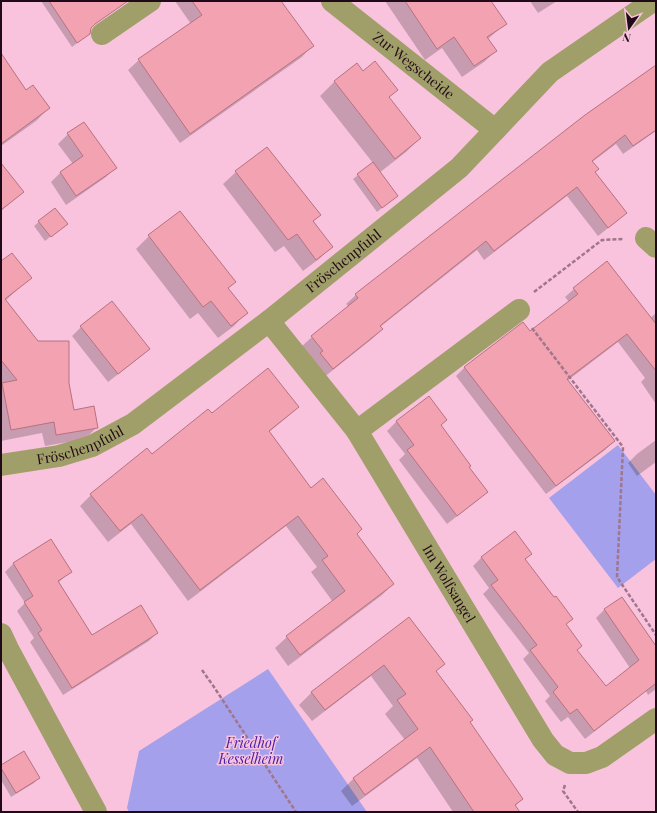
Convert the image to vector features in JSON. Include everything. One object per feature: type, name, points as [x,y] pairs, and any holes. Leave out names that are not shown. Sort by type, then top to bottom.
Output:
[{"type":"street","points":[[102,34],[150,1]]},
{"type":"street","name":"Zur Wegscheide","points":[[332,1],[495,130]]},
{"type":"street","name":"Fröschenpfuhl","points":[[1,465],[59,456],[92,446],[133,424],[269,320],[459,168],[550,72],[653,1]]},
{"type":"street","points":[[357,431],[519,310]]},
{"type":"street","name":"Im Wolfsangel","points":[[269,320],[357,431],[543,740],[555,755],[570,763]]},
{"type":"street","points":[[1,634],[96,812]]},
{"type":"street","points":[[570,763],[586,763],[602,757],[656,719]]},
{"type":"path","points":[[651,243],[602,240],[523,300],[519,310],[623,447],[617,577],[656,634]]},
{"type":"path","points":[[202,670],[296,812]]},
{"type":"path","points":[[570,763],[563,790],[578,812]]},
{"type":"green space","points":[[618,445],[656,495],[656,559],[618,588],[549,498]]},
{"type":"green space","name":"Friedhof Kesselheim","points":[[268,669],[367,812],[129,812],[127,808],[139,751]]},
{"type":"building","points":[[49,1],[128,1],[95,24],[91,28],[90,34],[77,43]]},
{"type":"building","points":[[192,1],[281,1],[314,46],[190,134],[138,59],[202,15]]},
{"type":"building","points":[[405,1],[491,1],[507,24],[487,37],[497,51],[474,66],[454,37],[437,49]]},
{"type":"building","points":[[1,53],[26,90],[33,85],[50,108],[1,144]]},
{"type":"building","points":[[375,61],[398,90],[389,97],[421,138],[395,159],[334,81],[357,63],[363,71]]},
{"type":"building","points":[[656,65],[656,130],[633,146],[625,135],[592,161],[599,169],[595,172],[627,213],[608,228],[577,187],[494,251],[486,241],[380,326],[383,329],[333,369],[320,353],[323,351],[311,336],[358,298],[355,294],[585,115]]},
{"type":"building","points":[[84,122],[117,168],[76,196],[60,172],[83,156],[67,133]]},
{"type":"building","points":[[267,147],[321,215],[313,221],[333,247],[316,260],[297,234],[288,240],[235,171]]},
{"type":"building","points":[[373,162],[398,196],[382,208],[357,174]]},
{"type":"building","points":[[1,163],[24,192],[1,210]]},
{"type":"building","points":[[55,208],[68,224],[51,237],[38,221]]},
{"type":"building","points":[[180,211],[236,282],[228,288],[248,313],[231,326],[211,301],[203,307],[148,235]]},
{"type":"building","points":[[12,253],[32,278],[5,299],[38,341],[69,341],[69,383],[74,410],[94,406],[98,428],[56,435],[54,422],[11,430],[2,383],[17,380],[1,360],[1,261]]},
{"type":"building","points":[[607,261],[656,324],[656,371],[627,334],[567,379],[615,441],[556,486],[464,367],[523,322],[530,331],[578,294],[573,288]]},
{"type":"building","points":[[112,301],[150,349],[118,374],[80,326]]},
{"type":"building","points":[[268,368],[299,407],[269,431],[311,488],[323,478],[362,529],[357,534],[394,584],[300,655],[286,636],[345,591],[322,560],[328,556],[298,516],[200,590],[142,514],[120,531],[90,494],[147,448],[152,454],[208,409],[212,413]]},
{"type":"building","points":[[429,396],[447,420],[441,425],[488,492],[457,516],[407,450],[414,445],[396,421]]},
{"type":"building","points":[[515,531],[532,554],[525,559],[573,619],[566,624],[582,646],[577,650],[606,686],[639,660],[604,609],[622,597],[656,646],[656,685],[655,684],[594,731],[577,709],[570,714],[553,692],[558,687],[530,650],[537,645],[491,585],[498,580],[481,557]]},
{"type":"building","points":[[51,539],[72,572],[58,581],[92,635],[141,605],[158,633],[72,688],[38,633],[42,630],[24,602],[33,596],[13,563]]},
{"type":"building","points":[[409,617],[445,664],[436,671],[473,720],[470,722],[523,799],[515,805],[520,812],[474,812],[430,747],[365,795],[353,778],[418,729],[397,700],[406,694],[384,665],[325,710],[311,692]]},
{"type":"building","points":[[24,751],[40,778],[16,793],[1,768],[1,765]]}]
